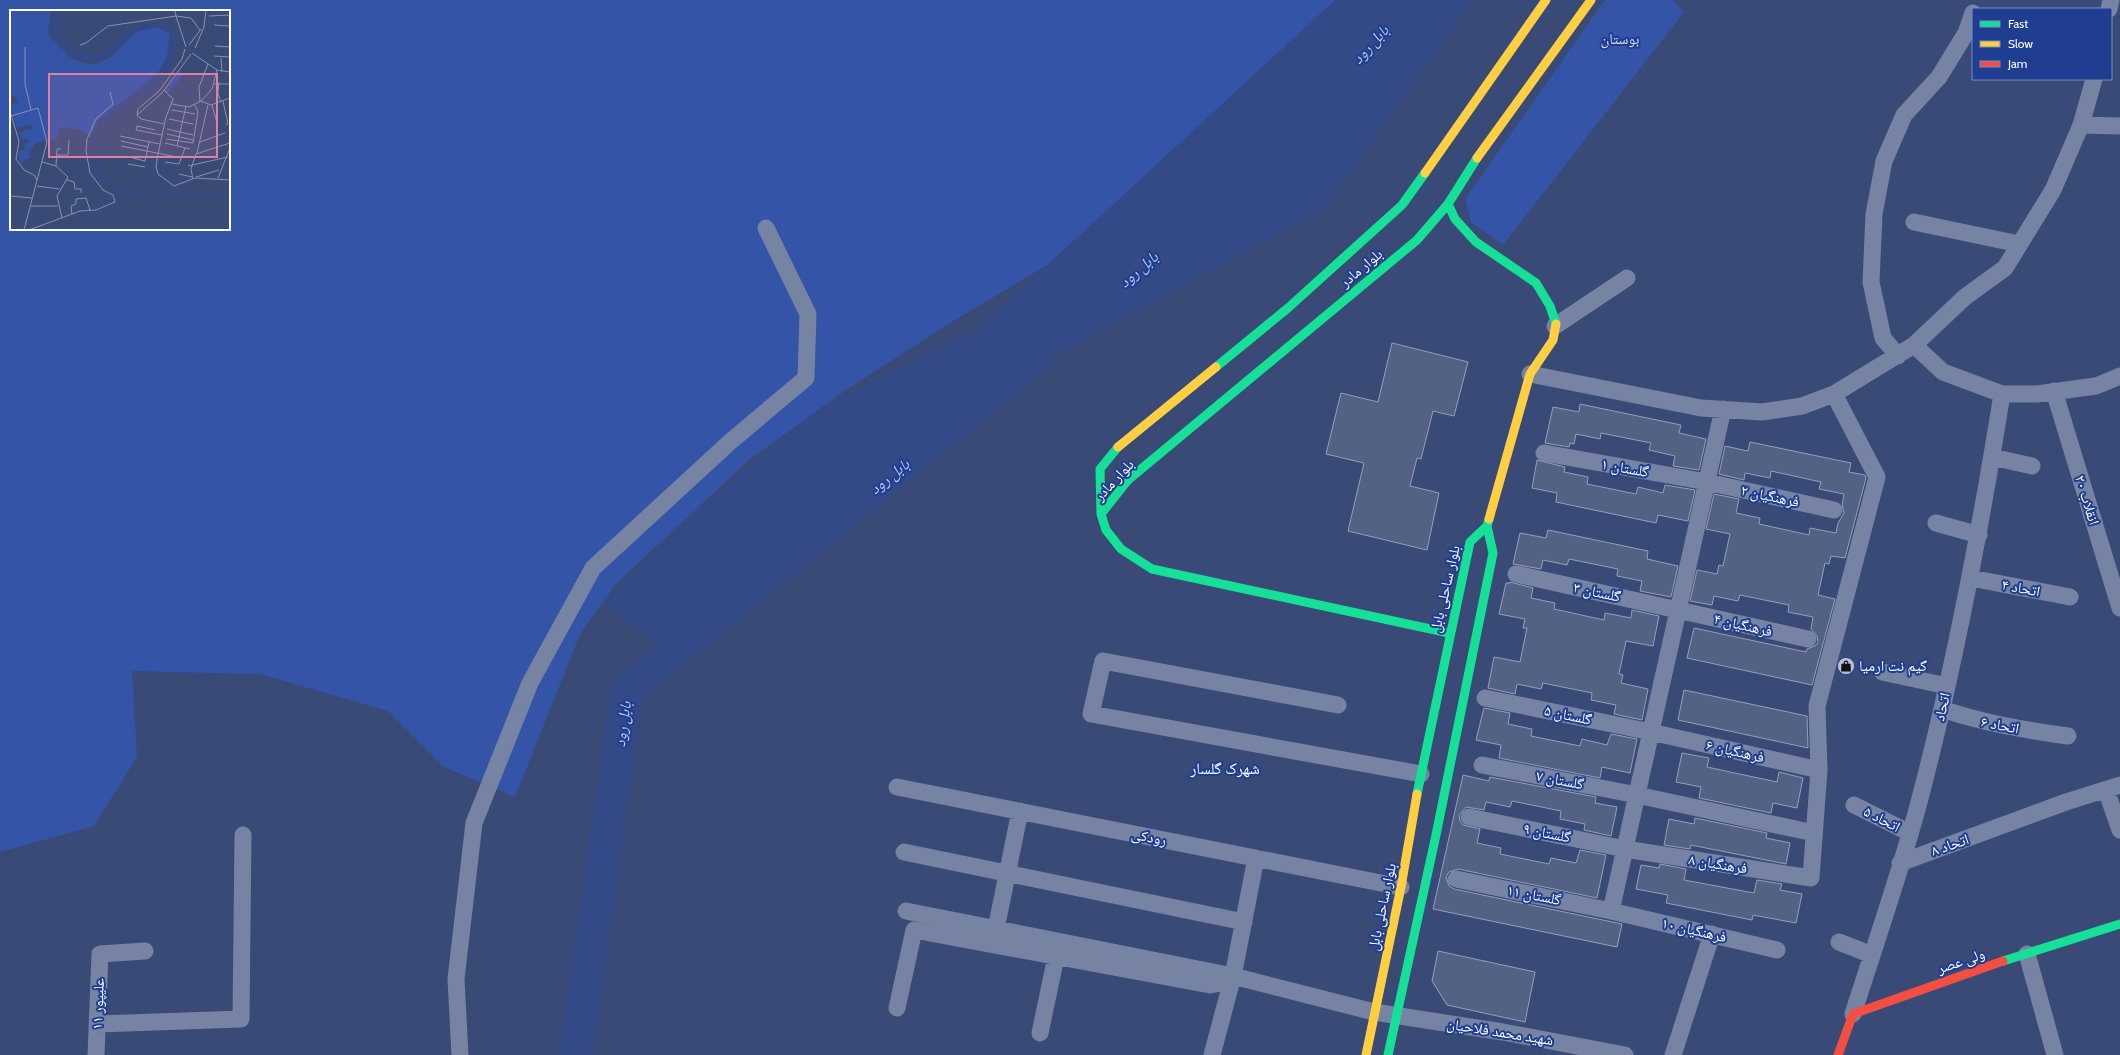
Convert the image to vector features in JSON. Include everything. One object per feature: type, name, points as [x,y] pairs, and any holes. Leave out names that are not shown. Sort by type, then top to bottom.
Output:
[{"type":"main road","name":"بلوار مادر","points":[[1449,633],[1152,569],[1121,549],[1106,530],[1101,514],[1100,469],[1115,448],[1288,308],[1402,205],[1546,0]]},
{"type":"main road","name":"بلوار مادر","points":[[1101,514],[1128,480],[1417,240],[1448,204],[1464,178],[1591,0]]},
{"type":"main road","points":[[1388,1055],[1493,553],[1487,526],[1530,374],[1553,340],[1555,326],[1550,306],[1536,283],[1476,242],[1455,219],[1448,204]]},
{"type":"main road","name":"بلوار ساحلی بابل","points":[[1366,1055],[1401,887],[1420,774],[1449,633],[1470,542],[1487,526]]},
{"type":"main road","name":"ولی عصر","points":[[1853,1014],[1964,974],[2120,924]]},
{"type":"main road","points":[[1838,1055],[1853,1014]]},
{"type":"street","points":[[1898,356],[1883,338],[1871,282],[1874,214],[1884,161],[1904,115],[1939,77],[1966,33],[1972,16]]},
{"type":"street","points":[[1530,374],[1701,408],[1762,412],[1802,406],[1834,394],[1914,345],[1965,297],[2005,268],[2053,190],[2081,125],[2094,80]]},
{"type":"street","points":[[2081,125],[2120,126]]},
{"type":"street","points":[[1914,222],[2019,244]]},
{"type":"street","points":[[460,1055],[456,979],[474,823],[530,682],[593,568],[731,441],[806,378],[808,314],[766,228]]},
{"type":"street","points":[[1555,326],[1627,278]]},
{"type":"street","points":[[1914,345],[1944,372],[2002,394],[2054,392],[2096,386],[2120,376]]},
{"type":"street","name":"انقلاب ۲۰","points":[[2054,392],[2120,608]]},
{"type":"street","points":[[1814,833],[1819,770],[1817,706],[1877,478],[1834,394]]},
{"type":"street","name":"اتحاد","points":[[1853,1014],[1910,833],[1942,709],[1971,578],[2002,394]]},
{"type":"street","points":[[1611,911],[1723,409]]},
{"type":"street","name":"گلستان ۱","points":[[1544,453],[1707,482]]},
{"type":"street","points":[[1992,457],[2032,466]]},
{"type":"street","name":"فرهنگیان ۲","points":[[1707,482],[1834,510]]},
{"type":"street","points":[[1936,522],[1979,534]]},
{"type":"street","name":"گلستان ۳","points":[[1516,574],[1678,610]]},
{"type":"street","name":"اتحاد ۴","points":[[1971,578],[2070,597]]},
{"type":"street","name":"فرهنگیان ۴","points":[[1678,610],[1808,639]]},
{"type":"street","points":[[1338,705],[1103,661],[1091,714],[1420,774]]},
{"type":"street","points":[[1882,672],[1947,686]]},
{"type":"street","name":"گلستان ۵","points":[[1485,698],[1651,732]]},
{"type":"street","name":"اتحاد ۶","points":[[1942,709],[1973,720],[2068,736]]},
{"type":"street","name":"فرهنگیان ۶","points":[[1651,732],[1819,770]]},
{"type":"street","name":"گلستان ۷","points":[[1482,766],[1637,795],[1814,833]]},
{"type":"street","name":"رودکی","points":[[897,787],[1401,887]]},
{"type":"street","points":[[2113,787],[2120,830]]},
{"type":"street","name":"اتحاد ۸","points":[[1900,863],[2113,787]]},
{"type":"street","name":"اتحاد ۵","points":[[1854,805],[1910,833]]},
{"type":"street","points":[[996,929],[1020,811]]},
{"type":"street","name":"گلستان ۹","points":[[1469,817],[1625,849]]},
{"type":"street","name":"فرهنگیان ۸","points":[[1625,849],[1811,878],[1814,833]]},
{"type":"street","points":[[98,1024],[240,1019],[243,835]]},
{"type":"street","points":[[904,852],[1244,922]]},
{"type":"street","points":[[1212,1055],[1233,976],[1256,858]]},
{"type":"street","name":"گلستان ۱۱","points":[[1456,879],[1611,911]]},
{"type":"street","name":"شهید محمد فلاحیان","points":[[906,911],[1233,976],[1374,1012],[1503,1032],[1626,1055]]},
{"type":"street","name":"فرهنگیان ۱۰","points":[[1611,911],[1777,950]]},
{"type":"street","points":[[897,1008],[914,930],[1210,985],[1221,983],[1233,976]]},
{"type":"street","points":[[1673,1055],[1712,934]]},
{"type":"street","points":[[1838,942],[1872,955]]},
{"type":"street","name":"علیپور ۱۱","points":[[96,1055],[100,954],[145,951]]},
{"type":"street","points":[[2027,954],[2055,1055]]},
{"type":"street","points":[[1040,1032],[1056,957]]},
{"type":"green space","points":[[0,0],[1364,0],[1102,232],[947,325],[846,390],[750,459],[617,583],[581,632],[515,797],[444,767],[388,711],[260,674],[132,671],[137,757],[94,826],[0,852]]},
{"type":"green space","name":"بوستان","points":[[1605,0],[1673,0],[1684,12],[1503,245],[1471,222],[1465,199]]},
{"type":"water","points":[[1335,0],[1473,0],[1323,210],[1002,384],[671,654],[603,603],[696,510],[822,407],[977,330]]},
{"type":"building","points":[[1392,343],[1468,362],[1454,416],[1433,411],[1421,459],[1417,458],[1410,486],[1439,493],[1427,550],[1348,531],[1364,463],[1326,454],[1341,393],[1378,402]]},
{"type":"building","points":[[1580,404],[1681,425],[1679,433],[1706,439],[1699,470],[1673,466],[1675,456],[1649,450],[1651,443],[1601,433],[1600,439],[1576,434],[1574,444],[1570,443],[1569,447],[1545,443],[1553,407],[1579,412]]},
{"type":"building","points":[[1750,442],[1851,463],[1849,472],[1865,475],[1866,478],[1845,558],[1831,556],[1829,564],[1825,563],[1818,595],[1835,599],[1812,685],[1687,658],[1694,628],[1806,652],[1807,649],[1815,646],[1818,642],[1817,636],[1811,629],[1813,617],[1788,612],[1789,605],[1740,595],[1738,601],[1714,596],[1712,605],[1690,601],[1697,570],[1717,574],[1719,565],[1723,566],[1730,534],[1706,529],[1714,494],[1739,499],[1736,513],[1760,518],[1759,524],[1809,535],[1810,528],[1836,533],[1838,523],[1844,513],[1842,505],[1844,494],[1819,489],[1821,482],[1771,471],[1770,478],[1745,473],[1744,480],[1719,474],[1725,446],[1748,451]]},
{"type":"building","points":[[1537,460],[1565,467],[1564,472],[1588,477],[1587,484],[1636,494],[1638,487],[1663,493],[1665,485],[1695,490],[1688,521],[1658,515],[1656,523],[1556,502],[1557,493],[1532,488]]},
{"type":"building","points":[[1548,530],[1648,551],[1647,559],[1678,566],[1671,597],[1640,591],[1642,581],[1617,576],[1618,569],[1569,559],[1567,565],[1543,560],[1541,569],[1513,564],[1520,533],[1546,538]]},
{"type":"building","points":[[1510,582],[1533,588],[1531,598],[1555,603],[1554,609],[1604,620],[1605,613],[1631,618],[1632,610],[1659,616],[1653,646],[1626,641],[1619,674],[1623,675],[1621,683],[1648,689],[1642,720],[1614,714],[1616,705],[1591,700],[1592,693],[1543,683],[1541,689],[1517,684],[1515,694],[1488,688],[1494,657],[1520,662],[1527,628],[1523,628],[1525,619],[1499,614],[1506,583]]},
{"type":"building","points":[[1684,690],[1807,716],[1808,748],[1678,720]]},
{"type":"building","points":[[1484,708],[1510,713],[1508,724],[1532,729],[1531,736],[1580,746],[1582,739],[1607,745],[1611,734],[1637,739],[1630,773],[1602,767],[1600,778],[1499,758],[1501,745],[1476,740]]},
{"type":"building","points":[[1682,753],[1709,758],[1707,767],[1777,782],[1779,772],[1803,778],[1797,808],[1773,803],[1771,813],[1699,798],[1701,787],[1676,782]]},
{"type":"building","points":[[1463,775],[1489,781],[1490,777],[1596,797],[1595,803],[1617,807],[1611,836],[1584,830],[1585,824],[1560,819],[1561,811],[1512,801],[1510,807],[1486,802],[1484,810],[1466,807],[1459,815],[1460,821],[1463,825],[1480,829],[1477,843],[1501,848],[1500,854],[1549,864],[1551,858],[1576,863],[1580,850],[1606,855],[1597,898],[1458,869],[1449,872],[1446,877],[1449,886],[1454,889],[1622,924],[1617,947],[1433,909]]},
{"type":"building","points":[[1695,818],[1767,833],[1766,838],[1790,843],[1786,864],[1691,845],[1690,849],[1664,845],[1669,819],[1694,824]]},
{"type":"building","points":[[1660,864],[1686,869],[1684,880],[1754,893],[1757,880],[1782,884],[1780,890],[1802,894],[1796,923],[1753,915],[1752,920],[1666,903],[1668,895],[1636,889],[1641,865],[1659,868]]},
{"type":"building","points":[[1438,951],[1535,972],[1525,1022],[1447,1005],[1432,981]]},
{"type":"waterway","name":"بابل رود","points":[[576,1055],[627,690],[1036,357]]},
{"type":"traffic: fast","points":[[1101,514],[1128,480],[1417,240],[1448,204],[1477,158]]},
{"type":"traffic: fast","points":[[1216,367],[1288,308],[1402,205],[1425,173]]},
{"type":"traffic: fast","points":[[1448,204],[1455,219],[1476,242],[1536,283],[1550,306],[1556,324]]},
{"type":"traffic: fast","points":[[1118,447],[1100,469],[1101,514],[1106,530],[1121,549],[1152,569],[1449,633]]},
{"type":"traffic: fast","points":[[1388,1055],[1436,835],[1493,553],[1487,526],[1489,519]]},
{"type":"traffic: fast","points":[[1417,794],[1470,542],[1487,526]]},
{"type":"traffic: fast","points":[[2003,961],[2120,924]]},
{"type":"traffic: slow","points":[[1425,173],[1546,0]]},
{"type":"traffic: slow","points":[[1477,158],[1591,0]]},
{"type":"traffic: slow","points":[[1489,519],[1530,374],[1553,340],[1556,324]]},
{"type":"traffic: slow","points":[[1118,447],[1216,367]]},
{"type":"traffic: slow","points":[[1366,1055],[1401,887],[1417,794]]},
{"type":"traffic: jam","points":[[1838,1055],[1853,1014],[2003,961]]},
{"type":"place","name":"گیم نت ارمیا","points":[[1846,666]]},
{"type":"district","name":"شهرک گلسار","points":[[1225,768]]}]
